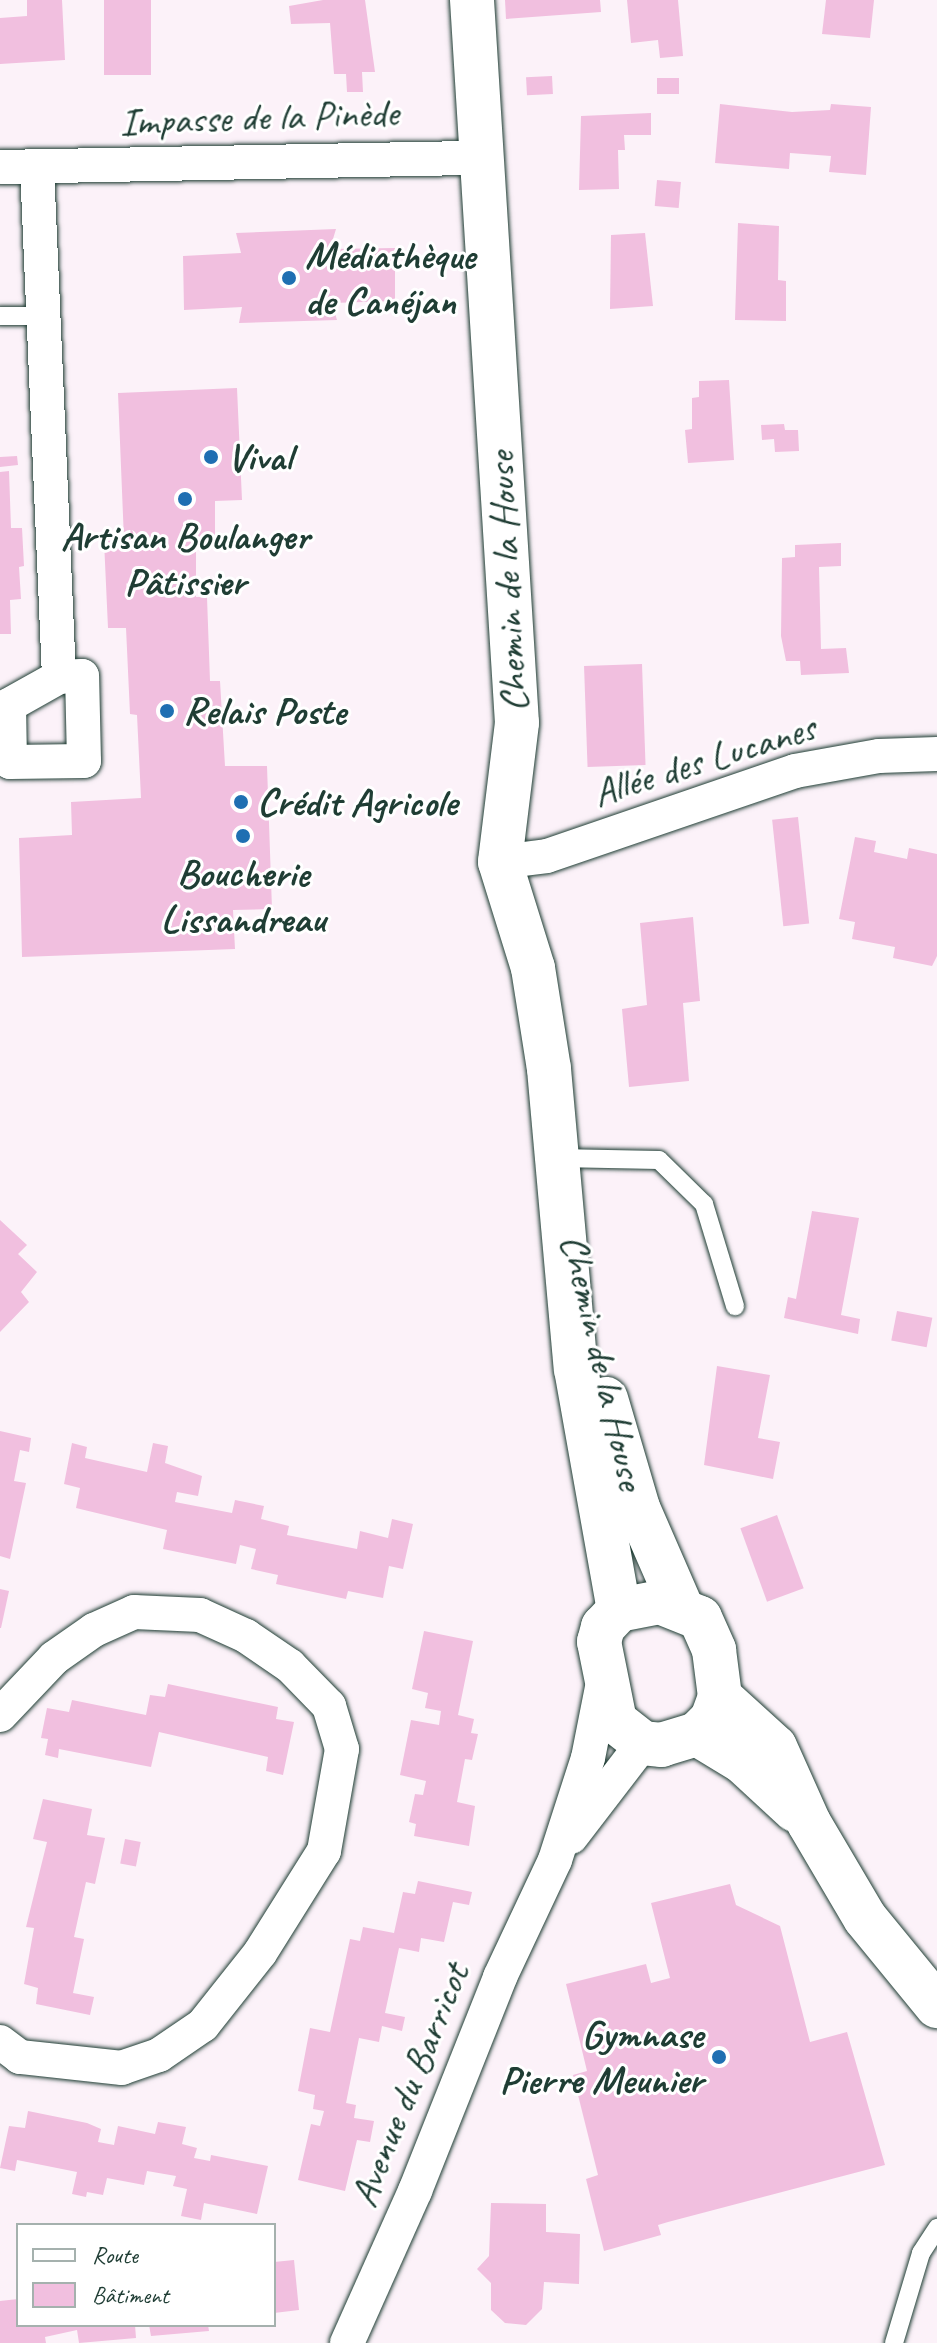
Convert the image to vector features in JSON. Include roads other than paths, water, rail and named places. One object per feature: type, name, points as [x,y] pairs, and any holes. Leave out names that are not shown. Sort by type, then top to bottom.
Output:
[{"type":"street","name":"Chemin de la House","points":[[472,0],[517,723],[500,862],[533,968],[557,1158],[576,1369],[619,1610]]},
{"type":"street","name":"Impasse de la Pinède","points":[[0,167],[483,158]]},
{"type":"street","points":[[37,167],[59,677]]},
{"type":"street","name":"Allée des Lucanes","points":[[500,862],[547,856],[795,771],[879,756],[937,754]]},
{"type":"street","name":"Chemin de la House","points":[[557,1158],[606,1403],[638,1508],[681,1607]]},
{"type":"street","points":[[639,1603],[681,1607],[700,1618],[710,1638],[720,1697],[712,1719],[697,1734],[662,1745],[643,1743],[615,1721],[603,1682],[599,1642],[603,1627],[619,1610],[639,1603]]},
{"type":"street","points":[[0,1715],[54,1658],[94,1630],[134,1612],[200,1615],[246,1636],[290,1666],[329,1706],[342,1749],[324,1851],[260,1953],[203,2025],[159,2055],[122,2068],[20,2057],[0,2042]]},
{"type":"street","name":"Avenue du Barricot","points":[[347,2343],[415,2191],[500,1977],[555,1860],[588,1758],[603,1682]]},
{"type":"street","points":[[720,1697],[775,1747],[809,1823],[865,1918],[937,2006]]},
{"type":"street","points":[[697,1734],[743,1762],[809,1823]]},
{"type":"street","name":"Avenue du Barricot","points":[[555,1860],[643,1743]]},
{"type":"lane","points":[[0,316],[44,316]]},
{"type":"lane","points":[[557,1158],[659,1160],[704,1204],[735,1306]]},
{"type":"lane","points":[[894,2343],[921,2253],[937,2228]]},
{"type":"place","name":"Médiathèque de Canéjan","points":[[289,278]]},
{"type":"place","name":"Vival","points":[[211,457]]},
{"type":"place","name":"Artisan Boulanger Pâtissier","points":[[185,499]]},
{"type":"place","name":"Relais Poste","points":[[167,711]]},
{"type":"place","name":"Crédit Agricole","points":[[241,802]]},
{"type":"place","name":"Boucherie Lissandreau","points":[[243,836]]},
{"type":"place","name":"Gymnase Pierre Meunier","points":[[719,2057]]}]
